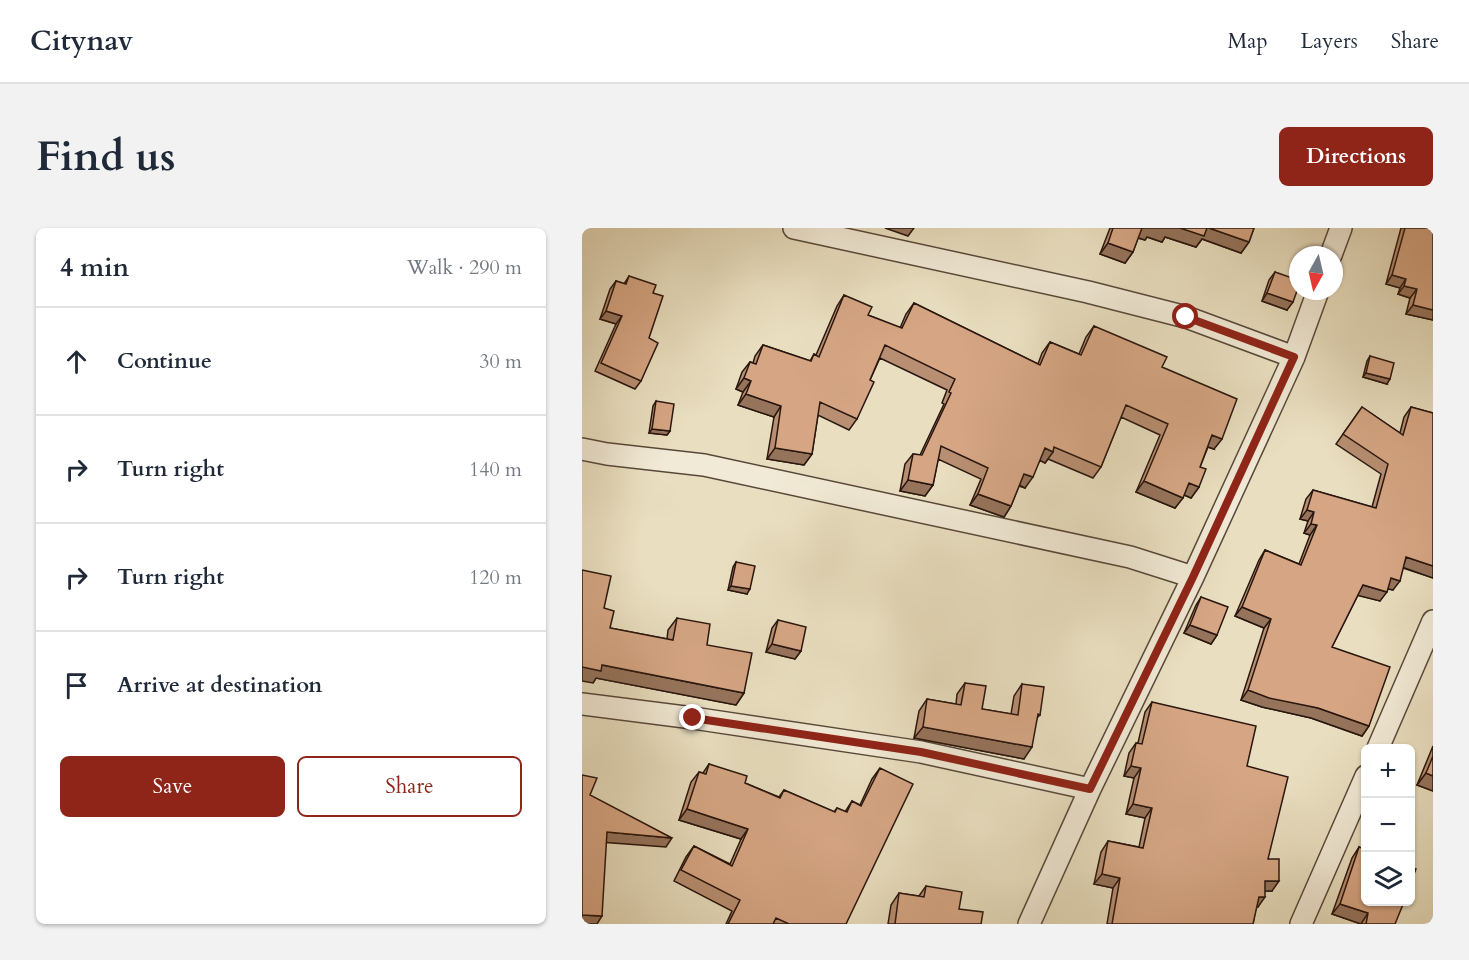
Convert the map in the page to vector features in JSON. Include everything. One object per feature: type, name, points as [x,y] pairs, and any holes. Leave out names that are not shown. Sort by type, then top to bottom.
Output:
[{"type":"street","points":[[794,228],[1088,292],[1186,317],[1294,357]]},
{"type":"street","points":[[1334,246],[1341,228]]},
{"type":"street","points":[[1029,924],[1090,789],[1193,577],[1294,357],[1315,300]]},
{"type":"street","points":[[582,449],[704,465],[1130,557],[1193,577]]},
{"type":"street","points":[[1379,744],[1433,621]]},
{"type":"street","points":[[582,704],[921,752],[1090,789]]},
{"type":"street","points":[[1301,924],[1361,785]]},
{"type":"building","points":[[1113,228],[1142,228],[1133,252],[1108,243]]},
{"type":"building","points":[[1180,228],[1207,228],[1204,236]]},
{"type":"building","points":[[1209,228],[1254,228],[1249,242]]},
{"type":"building","points":[[1405,228],[1433,228],[1433,310],[1413,305],[1417,289],[1404,286],[1406,279],[1392,275]]},
{"type":"building","points":[[1275,272],[1289,277],[1289,300],[1294,300],[1293,302],[1267,293]]},
{"type":"building","points":[[629,276],[656,285],[653,293],[663,296],[649,338],[658,343],[641,381],[601,363],[622,316],[606,311],[616,281],[626,284]]},
{"type":"building","points":[[844,295],[872,307],[868,315],[902,328],[914,303],[1040,365],[1050,342],[1081,355],[1094,326],[1167,357],[1162,367],[1237,399],[1222,439],[1212,435],[1200,467],[1206,469],[1199,487],[1189,483],[1183,498],[1144,481],[1168,424],[1126,405],[1101,467],[1054,447],[1053,452],[1045,448],[1033,477],[1024,474],[1011,506],[978,494],[988,468],[941,446],[933,485],[908,480],[913,454],[922,455],[951,393],[949,392],[955,379],[885,345],[870,380],[874,382],[857,419],[820,402],[812,454],[775,448],[781,406],[746,394],[751,381],[744,378],[750,362],[756,364],[763,345],[811,361],[814,354],[819,357]]},
{"type":"building","points":[[1370,356],[1394,363],[1390,379],[1366,373]]},
{"type":"building","points":[[656,401],[674,404],[670,431],[652,429]]},
{"type":"building","points":[[1362,407],[1403,435],[1411,407],[1433,413],[1433,566],[1406,557],[1400,581],[1391,578],[1387,592],[1363,585],[1332,647],[1390,667],[1369,726],[1318,708],[1269,698],[1248,690],[1271,619],[1242,607],[1265,550],[1301,565],[1317,525],[1311,524],[1314,512],[1307,510],[1313,490],[1376,508],[1388,464],[1343,434]]},
{"type":"building","points":[[736,562],[755,566],[750,589],[731,586]]},
{"type":"building","points":[[582,570],[611,576],[604,608],[614,611],[610,628],[673,640],[677,618],[710,624],[707,645],[752,653],[744,693],[602,665],[601,671],[582,667]]},
{"type":"building","points":[[1201,597],[1228,607],[1217,635],[1190,625]]},
{"type":"building","points":[[778,620],[806,627],[801,651],[772,644]]},
{"type":"building","points":[[965,683],[986,686],[982,709],[1018,715],[1022,684],[1044,687],[1032,747],[923,727],[927,699],[961,705]]},
{"type":"building","points":[[1152,702],[1256,726],[1247,766],[1288,777],[1268,859],[1279,859],[1279,881],[1265,881],[1265,897],[1259,897],[1253,924],[1112,924],[1120,878],[1102,874],[1108,841],[1143,848],[1152,808],[1133,804],[1141,768],[1131,766],[1136,743],[1142,744]]},
{"type":"building","points":[[1433,756],[1433,776],[1426,773]]},
{"type":"building","points":[[709,764],[747,776],[745,783],[780,798],[784,790],[835,812],[837,808],[847,812],[852,801],[861,806],[880,768],[913,784],[846,924],[789,924],[776,918],[773,924],[728,924],[740,900],[681,870],[694,846],[732,866],[748,829],[687,809],[699,772],[706,774]]},
{"type":"building","points":[[582,775],[597,778],[590,795],[672,838],[607,832],[602,916],[582,915]]},
{"type":"building","points":[[1359,847],[1361,848],[1361,906],[1402,906],[1395,924],[1366,924],[1368,913],[1340,904]]},
{"type":"building","points":[[926,886],[962,892],[959,909],[983,912],[981,924],[895,924],[899,893],[924,897]]},
{"type":"route","points":[[693,718],[921,752],[1090,789],[1193,577],[1294,357],[1186,317]]}]
